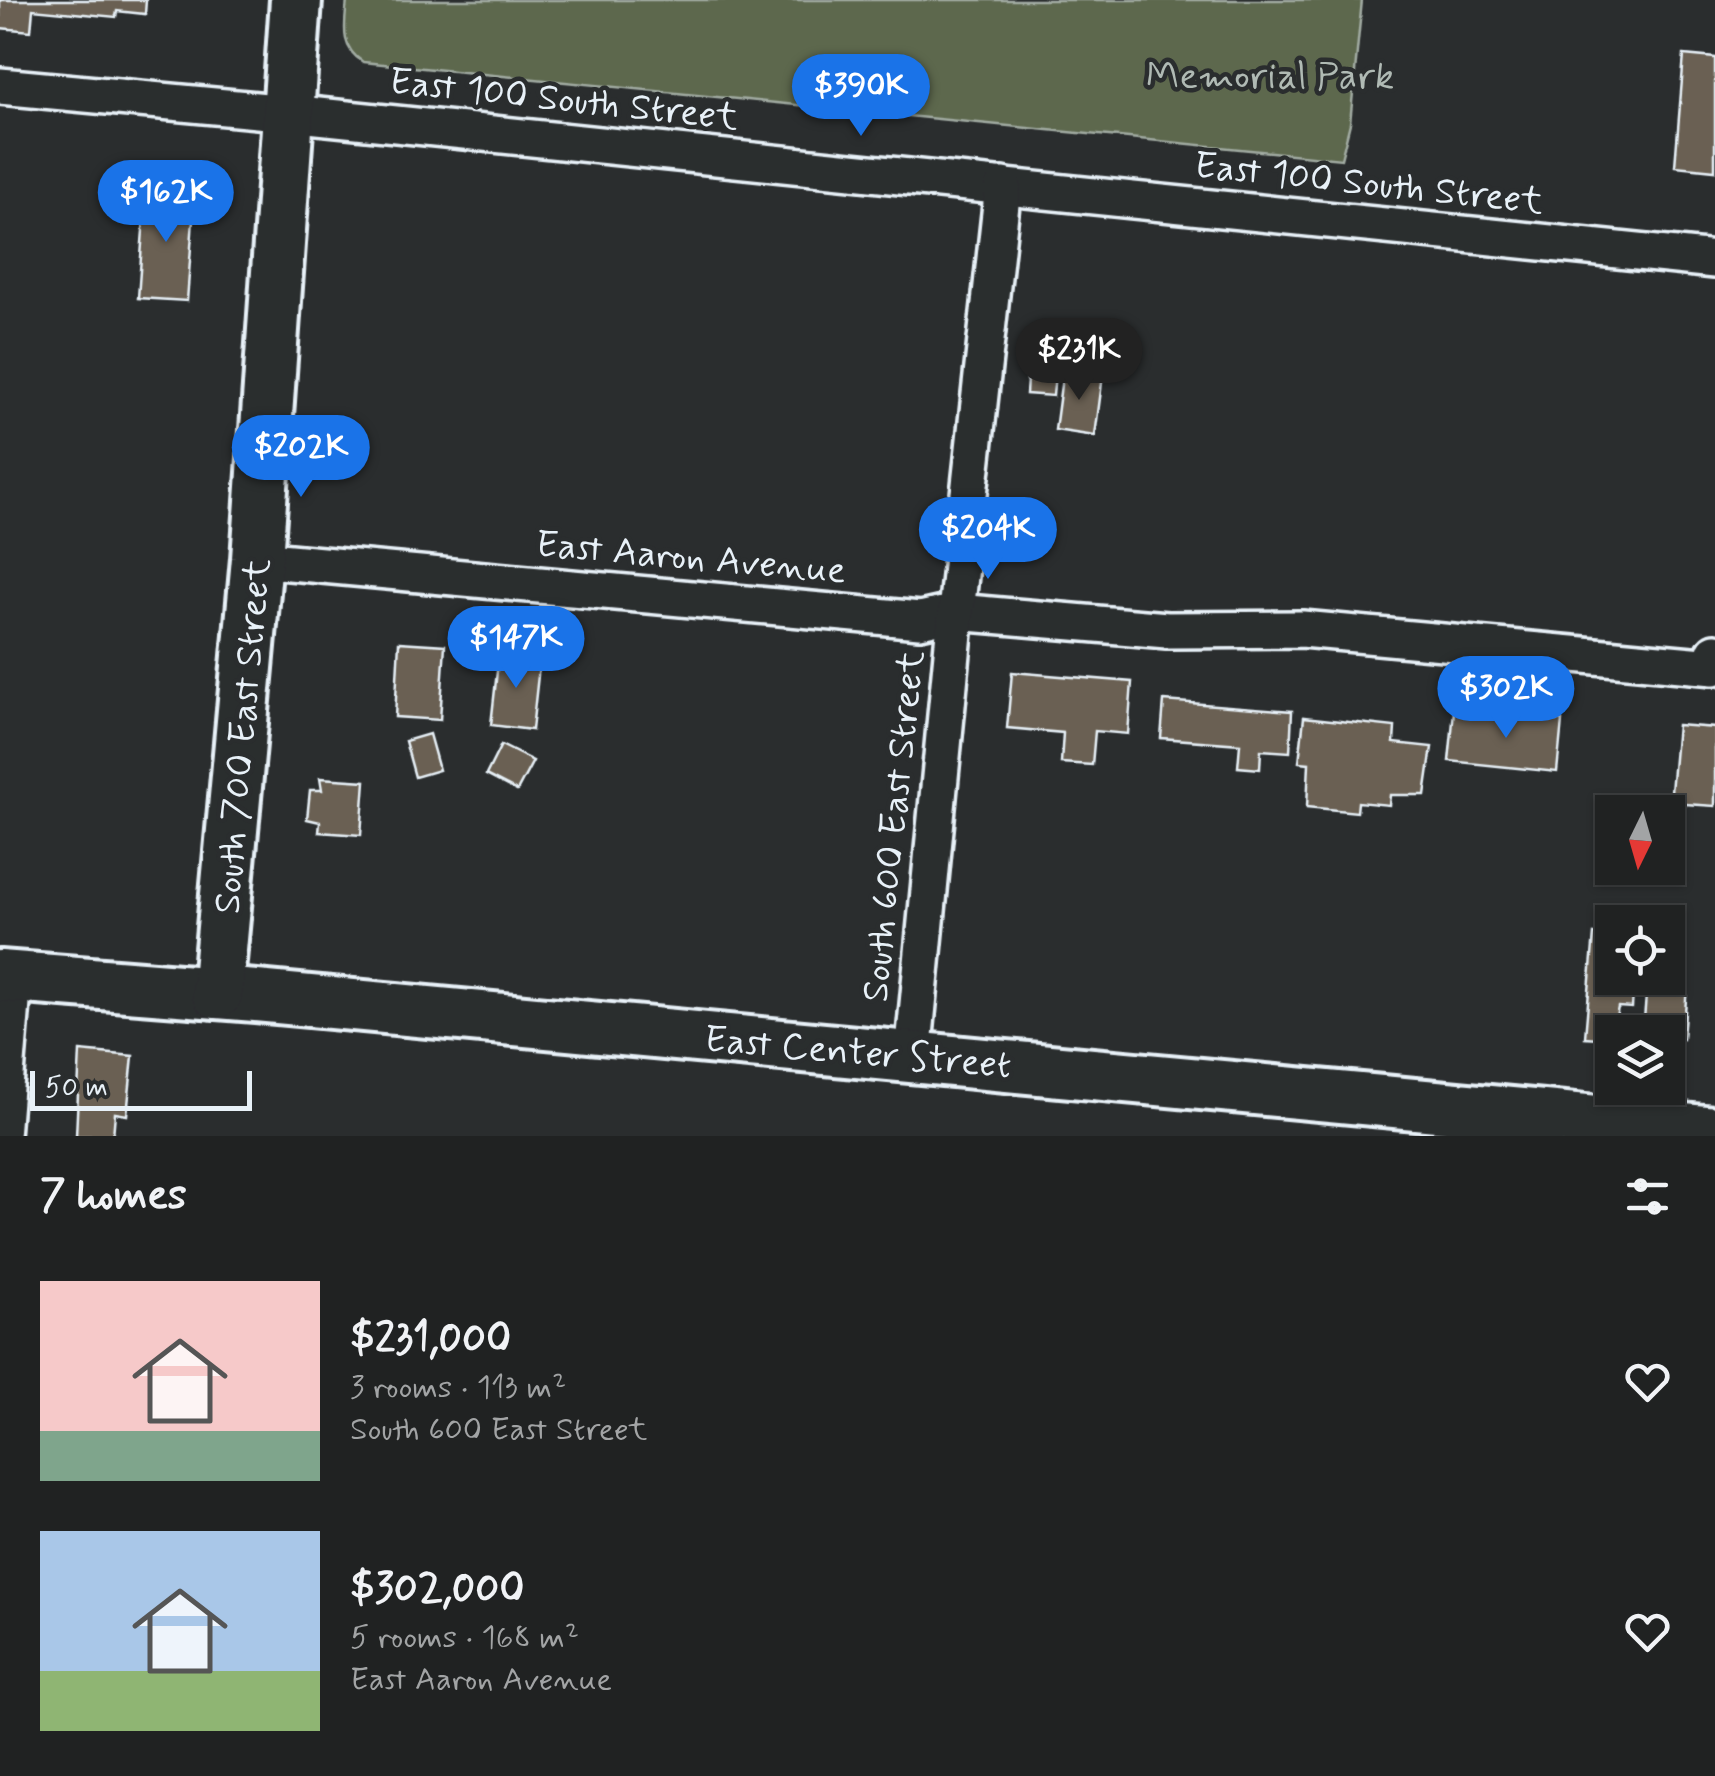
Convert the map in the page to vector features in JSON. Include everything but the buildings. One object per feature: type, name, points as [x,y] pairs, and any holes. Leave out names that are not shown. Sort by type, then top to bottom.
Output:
[{"type":"street","name":"South 700 East Street","points":[[217,992],[257,560],[296,0]]},
{"type":"street","name":"East 100 South Street","points":[[0,86],[1715,260]]},
{"type":"street","name":"South 600 East Street","points":[[913,1056],[1003,186]]},
{"type":"street","name":"East Aaron Avenue","points":[[257,560],[920,620],[956,612],[1168,630],[1302,629],[1714,667]]},
{"type":"street","points":[[1714,667],[1715,652]]},
{"type":"street","name":"East Center Street","points":[[7,977],[217,992],[1715,1132]]},
{"type":"street","points":[[1,1136],[7,977]]},
{"type":"green space","name":"Memorial Park","points":[[347,0],[1362,0],[1350,123],[1341,159],[363,62],[347,42]]}]
